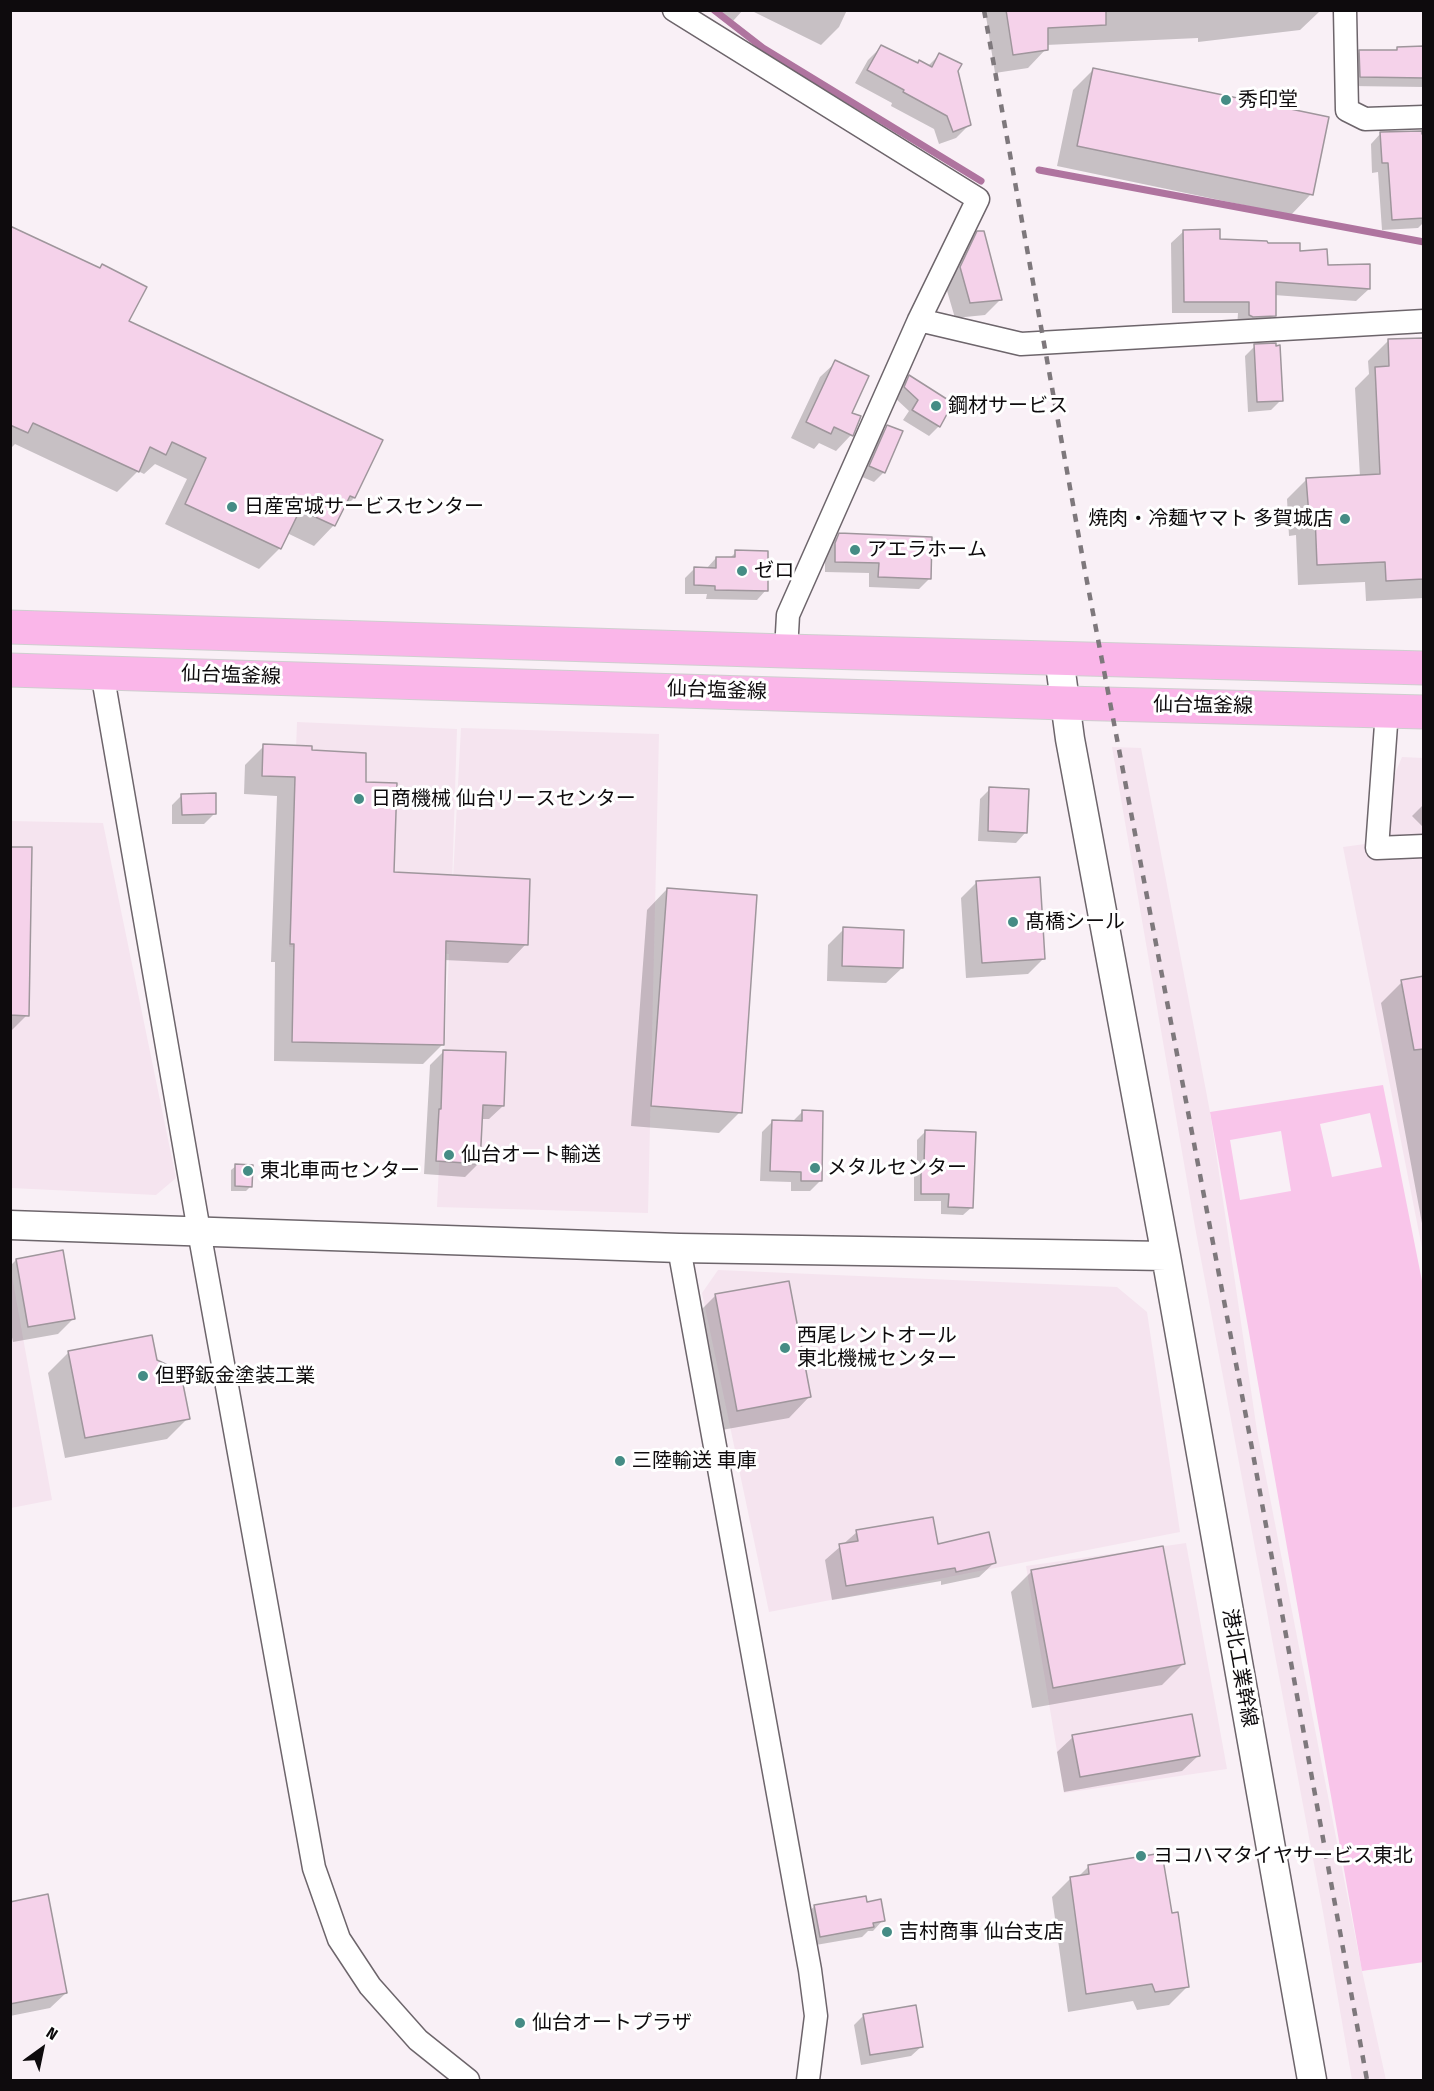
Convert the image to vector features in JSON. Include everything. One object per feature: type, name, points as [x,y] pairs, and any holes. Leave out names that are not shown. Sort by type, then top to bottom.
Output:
[{"type":"main road","points":[[10,627],[1424,668]]},
{"type":"main road","name":"仙台塩釜線","points":[[10,670],[1424,712]]},
{"type":"street","points":[[674,10],[978,199],[919,320],[788,615],[786,651]]},
{"type":"street","points":[[1345,10],[1347,110],[1365,119],[1424,117]]},
{"type":"street","points":[[919,320],[1021,344],[1424,321]]},
{"type":"street","name":"港北工業幹線","points":[[1059,657],[1065,703],[1167,1256],[1312,2080]]},
{"type":"street","points":[[102,672],[199,1231],[314,1868],[339,1939],[370,1986],[418,2040],[468,2080]]},
{"type":"street","points":[[1387,711],[1377,848],[1424,846]]},
{"type":"street","points":[[10,1225],[679,1248],[1167,1256]]},
{"type":"street","points":[[679,1248],[810,1970],[816,2016],[808,2080]]},
{"type":"shaded area","points":[[297,722],[457,729],[451,916],[461,728],[659,734],[648,1213],[437,1207],[449,954],[289,947]]},
{"type":"shaded area","points":[[1112,747],[1141,748],[1210,1112],[1257,1431],[1362,1971],[1386,2080],[1352,2080],[1323,1912],[1195,1227]]},
{"type":"shaded area","points":[[1402,757],[1423,758],[1423,1253],[1343,847],[1365,844]]},
{"type":"shaded area","points":[[11,821],[103,823],[176,1178],[156,1195],[11,1188]]},
{"type":"shaded area","points":[[1383,1085],[1424,1291],[1424,1962],[1362,1971],[1210,1112]],"holes":[[[1370,1113],[1382,1167],[1332,1177],[1320,1124]],[[1281,1131],[1291,1191],[1240,1200],[1230,1140]]]},
{"type":"shaded area","points":[[11,1270],[52,1500],[10,1508]]},
{"type":"shaded area","points":[[718,1270],[1117,1287],[1147,1312],[1180,1532],[769,1612],[702,1293]]},
{"type":"shaded area","points":[[1186,1543],[1227,1769],[1064,1793],[1026,1566]]},
{"type":"building","points":[[1006,10],[1106,10],[1106,25],[1048,28],[1048,50],[1013,55]]},
{"type":"building","points":[[881,45],[918,63],[919,60],[932,67],[939,53],[962,64],[958,71],[971,125],[953,132],[947,116],[867,70]]},
{"type":"building","points":[[1424,46],[1424,78],[1360,77],[1359,50],[1397,50],[1397,47]]},
{"type":"building","points":[[1093,68],[1329,117],[1313,195],[1077,146]]},
{"type":"building","points":[[1422,131],[1424,134],[1424,218],[1392,220],[1388,163],[1382,163],[1380,132]]},
{"type":"building","points":[[10,226],[100,268],[102,264],[147,287],[129,321],[383,440],[355,498],[350,496],[335,526],[300,510],[281,549],[185,504],[206,458],[172,442],[166,455],[150,447],[139,472],[33,423],[28,433],[10,425]]},
{"type":"building","points":[[1220,229],[1220,239],[1300,243],[1300,251],[1327,249],[1328,265],[1370,264],[1370,289],[1276,282],[1276,316],[1253,317],[1249,315],[1249,302],[1184,302],[1183,230]]},
{"type":"building","points":[[977,231],[984,231],[1002,300],[970,303],[960,267]]},
{"type":"building","points":[[1424,338],[1424,579],[1386,581],[1385,562],[1317,565],[1315,516],[1309,516],[1306,478],[1380,474],[1375,367],[1389,366],[1388,339]]},
{"type":"building","points":[[1276,343],[1276,346],[1280,345],[1283,401],[1257,402],[1254,344]]},
{"type":"building","points":[[835,360],[869,376],[852,413],[861,416],[853,436],[834,427],[831,434],[806,422]]},
{"type":"building","points":[[909,375],[953,403],[940,427],[912,410],[918,400],[904,387]]},
{"type":"building","points":[[887,425],[903,431],[885,473],[869,466]]},
{"type":"building","points":[[839,533],[932,537],[931,579],[878,577],[879,563],[835,562],[835,543]]},
{"type":"building","points":[[735,550],[768,551],[768,591],[715,590],[715,586],[694,585],[694,567],[716,568],[716,557],[735,557]]},
{"type":"building","points":[[263,744],[312,746],[312,750],[366,753],[366,782],[397,783],[394,872],[530,879],[528,945],[446,941],[444,1045],[292,1042],[294,944],[290,944],[295,777],[262,776]]},
{"type":"building","points":[[989,787],[1029,789],[1027,833],[988,831]]},
{"type":"building","points":[[216,793],[216,814],[182,815],[181,794]]},
{"type":"building","points":[[10,847],[32,847],[29,1016],[10,1015]]},
{"type":"building","points":[[1040,877],[1045,959],[982,963],[976,881]]},
{"type":"building","points":[[667,888],[757,895],[742,1113],[651,1106]]},
{"type":"building","points":[[843,927],[904,930],[903,968],[842,966]]},
{"type":"building","points":[[1424,976],[1424,1049],[1414,1050],[1401,980]]},
{"type":"building","points":[[443,1050],[506,1052],[504,1106],[483,1105],[480,1164],[436,1161]]},
{"type":"building","points":[[802,1110],[823,1111],[822,1181],[801,1181],[801,1172],[770,1171],[772,1120],[802,1121]]},
{"type":"building","points":[[925,1130],[976,1132],[973,1208],[948,1207],[949,1194],[921,1194],[921,1163],[924,1163]]},
{"type":"building","points":[[235,1164],[253,1165],[252,1187],[235,1186]]},
{"type":"building","points":[[63,1250],[75,1319],[28,1327],[16,1259]]},
{"type":"building","points":[[789,1281],[811,1397],[737,1411],[715,1294]]},
{"type":"building","points":[[152,1335],[157,1360],[174,1368],[182,1379],[190,1419],[85,1438],[68,1351]]},
{"type":"building","points":[[933,1517],[938,1544],[989,1532],[996,1563],[956,1572],[955,1568],[846,1586],[839,1544],[858,1541],[856,1530]]},
{"type":"building","points":[[1163,1546],[1185,1664],[1053,1688],[1031,1570]]},
{"type":"building","points":[[1192,1714],[1200,1756],[1080,1777],[1072,1735]]},
{"type":"building","points":[[1162,1853],[1172,1913],[1178,1912],[1189,1987],[1155,1992],[1152,1984],[1086,1994],[1070,1877],[1089,1874],[1088,1865]]},
{"type":"building","points":[[48,1894],[67,1993],[10,2004],[10,1902]]},
{"type":"building","points":[[866,1896],[867,1902],[881,1899],[885,1921],[873,1923],[874,1927],[820,1937],[814,1905]]},
{"type":"building","points":[[916,2005],[923,2047],[870,2055],[863,2014]]},
{"type":"waterway","points":[[714,10],[763,48],[981,181]]},
{"type":"waterway","points":[[1039,170],[1424,242]]},
{"type":"railway","points":[[984,10],[1085,571],[1249,1432],[1367,2080]]},
{"type":"place","name":"秀印堂","points":[[1226,100]]},
{"type":"place","name":"鋼材サービス","points":[[936,406]]},
{"type":"place","name":"日産宮城サービスセンター","points":[[232,507]]},
{"type":"place","name":"焼肉・冷麺ヤマト 多賀城店","points":[[1345,519]]},
{"type":"place","name":"アエラホーム","points":[[855,550]]},
{"type":"place","name":"ゼロ","points":[[742,571]]},
{"type":"place","name":"日商機械 仙台リースセンター","points":[[359,799]]},
{"type":"place","name":"髙橋シール","points":[[1013,922]]},
{"type":"place","name":"仙台オート輸送","points":[[449,1155]]},
{"type":"place","name":"メタルセンター","points":[[815,1168]]},
{"type":"place","name":"東北車両センター","points":[[248,1171]]},
{"type":"place","name":"西尾レントオール 東北機械センター","points":[[785,1348]]},
{"type":"place","name":"但野鈑金塗装工業","points":[[143,1376]]},
{"type":"place","name":"三陸輸送 車庫","points":[[620,1461]]},
{"type":"place","name":"ヨコハマタイヤサービス東北","points":[[1141,1856]]},
{"type":"place","name":"吉村商事 仙台支店","points":[[887,1932]]},
{"type":"place","name":"仙台オートプラザ","points":[[520,2023]]}]
